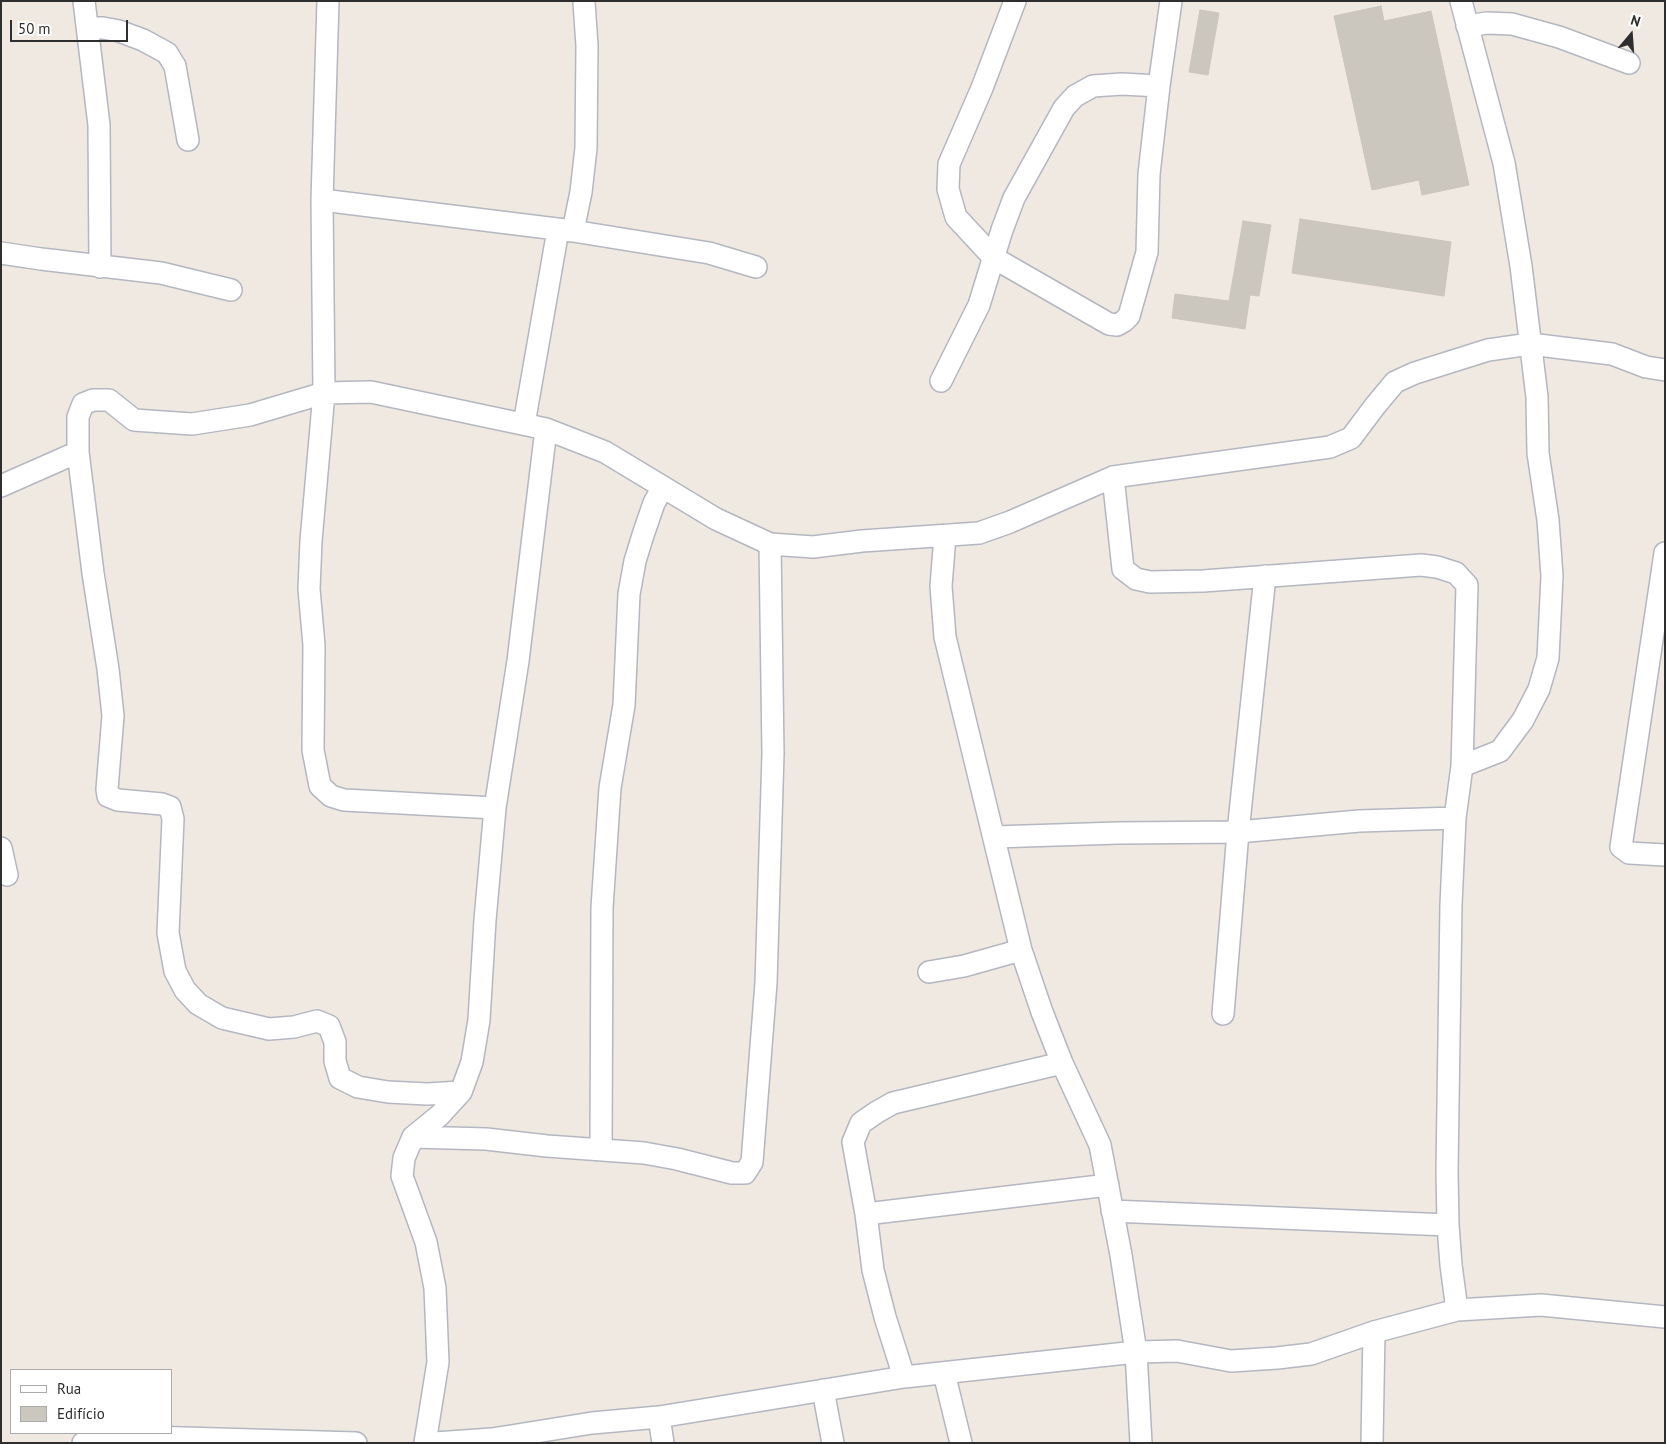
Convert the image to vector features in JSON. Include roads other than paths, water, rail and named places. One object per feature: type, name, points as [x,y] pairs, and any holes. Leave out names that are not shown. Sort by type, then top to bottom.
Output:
[{"type":"street","points":[[84,1],[99,125],[100,267]]},
{"type":"street","points":[[328,1],[322,200],[324,393],[311,541],[309,589],[314,645],[313,750],[320,786],[331,796],[344,800],[495,808]]},
{"type":"street","points":[[1015,1],[982,88],[949,164],[948,189],[956,217],[994,258],[1109,324],[1117,325],[1129,316],[1147,252],[1149,174],[1171,1]]},
{"type":"street","points":[[1461,1],[1504,163],[1521,266],[1538,397],[1538,453],[1548,520],[1552,576],[1548,658],[1539,689],[1523,720],[1500,751],[1462,766]]},
{"type":"street","points":[[524,424],[566,230],[581,192],[586,148],[587,46],[584,2]]},
{"type":"street","points":[[1467,26],[1487,23],[1512,24],[1559,37],[1628,63]]},
{"type":"street","points":[[88,28],[119,31],[143,40],[167,53],[175,66],[188,140]]},
{"type":"street","points":[[942,381],[978,305],[1014,198],[1064,108],[1075,96],[1094,86],[1122,84],[1159,86]]},
{"type":"street","points":[[322,200],[566,230],[709,253],[756,267]]},
{"type":"street","points":[[1,253],[100,267],[161,273],[231,290]]},
{"type":"street","points":[[461,1092],[427,1094],[388,1092],[358,1087],[340,1078],[335,1061],[335,1042],[329,1026],[317,1021],[294,1027],[269,1028],[222,1018],[198,1004],[185,990],[175,971],[168,933],[173,819],[170,807],[162,804],[118,800],[108,796],[113,716],[78,452],[78,417],[83,404],[93,400],[109,400],[134,420],[192,424],[250,415],[324,393],[371,392],[546,429],[605,452],[716,518],[770,544],[813,548],[862,542],[979,533],[1010,522],[1113,477],[1330,447],[1351,438],[1395,382],[1415,372],[1488,350],[1530,344],[1612,354],[1646,367],[1665,370]]},
{"type":"street","points":[[425,1443],[438,1362],[435,1288],[426,1242],[402,1176],[404,1158],[413,1137],[440,1115],[461,1092],[472,1062],[479,1020],[485,920],[495,808],[518,661],[546,429]]},
{"type":"street","points":[[1,486],[78,452]]},
{"type":"street","points":[[1113,477],[1124,568],[1136,579],[1150,582],[1186,582],[1421,565],[1437,567],[1456,573],[1467,585],[1462,766],[1455,818],[1451,905],[1447,1171],[1448,1225],[1457,1310]]},
{"type":"street","points":[[601,1149],[602,908],[610,788],[624,705],[629,594],[643,534],[654,503],[663,487]]},
{"type":"street","points":[[944,536],[941,586],[945,637],[1022,950],[1042,1012],[1062,1063],[1100,1145],[1136,1352],[1142,1443]]},
{"type":"street","points":[[413,1137],[486,1139],[547,1146],[644,1153],[732,1173],[745,1173],[752,1162],[766,983],[773,754],[770,544]]},
{"type":"street","points":[[1665,553],[1621,842],[1621,848],[1629,853],[1665,855]]},
{"type":"street","points":[[1223,1014],[1238,832],[1265,576]]},
{"type":"street","points":[[994,837],[1238,832],[1359,821],[1455,818]]},
{"type":"street","points":[[1,848],[7,875]]},
{"type":"street","points":[[929,972],[964,966],[1022,950]]},
{"type":"street","points":[[904,1378],[884,1316],[873,1270],[866,1214],[853,1142],[861,1123],[893,1103],[1062,1063]]},
{"type":"street","points":[[866,1214],[1108,1185]]},
{"type":"street","points":[[1112,1211],[1448,1225]]},
{"type":"street","points":[[435,1443],[492,1441],[592,1423],[659,1417],[904,1378],[1136,1352],[1177,1352],[1231,1360],[1311,1354],[1374,1332],[1457,1310],[1541,1305],[1665,1317]]},
{"type":"street","points":[[1372,1443],[1374,1332]]},
{"type":"street","points":[[944,1373],[961,1443]]},
{"type":"street","points":[[823,1390],[833,1443]]},
{"type":"street","points":[[659,1417],[663,1443]]},
{"type":"street","points":[[84,1443],[150,1440],[356,1443]]}]
